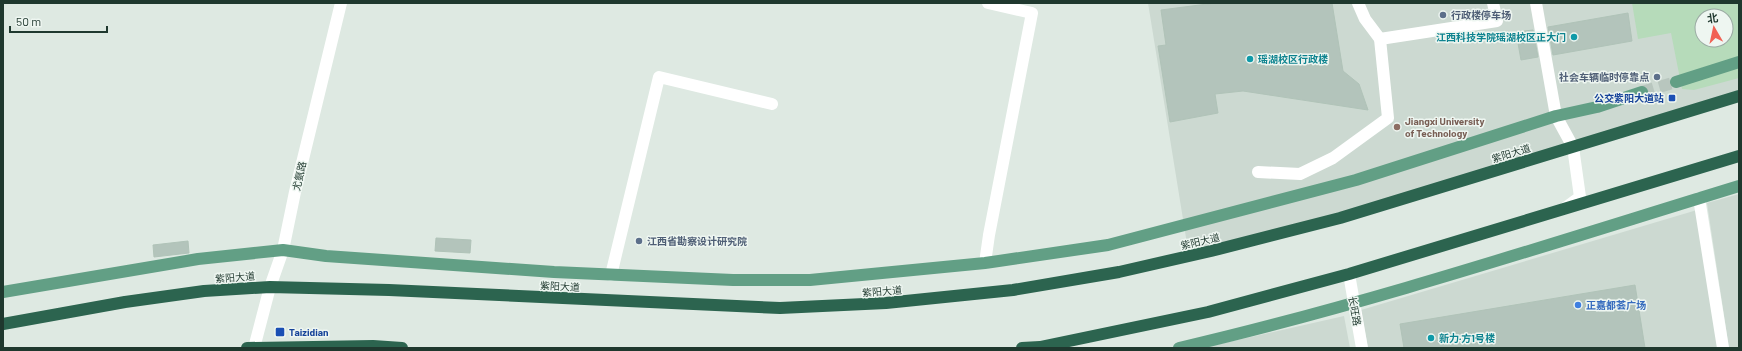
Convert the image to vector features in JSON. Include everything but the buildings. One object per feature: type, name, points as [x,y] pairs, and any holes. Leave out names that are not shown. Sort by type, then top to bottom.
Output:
[{"type":"highway","name":"紫阳大道","points":[[3,324],[132,301],[204,291],[270,287],[389,290],[780,308],[886,303],[1013,290],[1119,272],[1211,251],[1340,218],[1739,96]]},
{"type":"highway","points":[[1022,348],[1040,347],[1208,312],[1349,274],[1739,156]]},
{"type":"highway","points":[[247,348],[373,346],[402,348]]},
{"type":"main road","points":[[1676,82],[1739,62]]},
{"type":"main road","points":[[3,292],[198,259],[283,250],[334,256],[546,272],[733,280],[810,280],[985,262],[1108,245],[1356,180],[1556,116],[1597,107],[1642,92]]},
{"type":"main road","points":[[1179,348],[1256,330],[1354,302],[1739,186]]},
{"type":"street","name":"尤氨路","points":[[254,348],[270,287],[283,250],[295,192],[341,3]]},
{"type":"street","points":[[985,262],[1032,13],[988,3]]},
{"type":"street","points":[[1258,172],[1300,174],[1334,158],[1388,118],[1380,39],[1365,19],[1358,3]]},
{"type":"street","points":[[1380,39],[1497,21],[1493,3]]},
{"type":"street","points":[[1536,3],[1556,116],[1573,147],[1580,197],[1564,209]]},
{"type":"street","points":[[611,275],[659,77],[772,104]]},
{"type":"street","points":[[1699,198],[1723,348]]},
{"type":"street","name":"长旺路","points":[[1349,274],[1362,348]]},
{"type":"shaded area","name":"Jiangxi University of Technology","points":[[1148,3],[1739,3],[1739,92],[1362,211],[1188,250]]},
{"type":"shaded area","points":[[1739,194],[1739,348],[1729,348],[1707,203]]},
{"type":"shaded area","name":"正嘉都荟广场","points":[[1697,210],[1718,348],[1368,348],[1361,310]]},
{"type":"shaded area","points":[[1344,316],[1350,348],[1202,348]]},
{"type":"green space","points":[[1632,3],[1739,3],[1739,78],[1694,90],[1682,89],[1671,33],[1638,39]]},
{"type":"tunnel","points":[[1642,92],[1676,82]]},
{"type":"place","name":"行政楼停车场","points":[[1443,15]]},
{"type":"place","name":"江西科技学院瑶湖校区正大门","points":[[1574,37]]},
{"type":"place","name":"瑶湖校区行政楼","points":[[1250,59]]},
{"type":"place","name":"社会车辆临时停靠点","points":[[1657,77]]},
{"type":"place","name":"公交紫阳大道站","points":[[1672,98]]},
{"type":"place","name":"Jiangxi University of Technology","points":[[1397,127]]},
{"type":"place","name":"江西省勘察设计研究院","points":[[639,241]]},
{"type":"place","name":"正嘉都荟广场","points":[[1578,305]]},
{"type":"place","name":"Taizidian","points":[[280,332]]},
{"type":"place","name":"新力·方1号楼","points":[[1431,338]]}]
